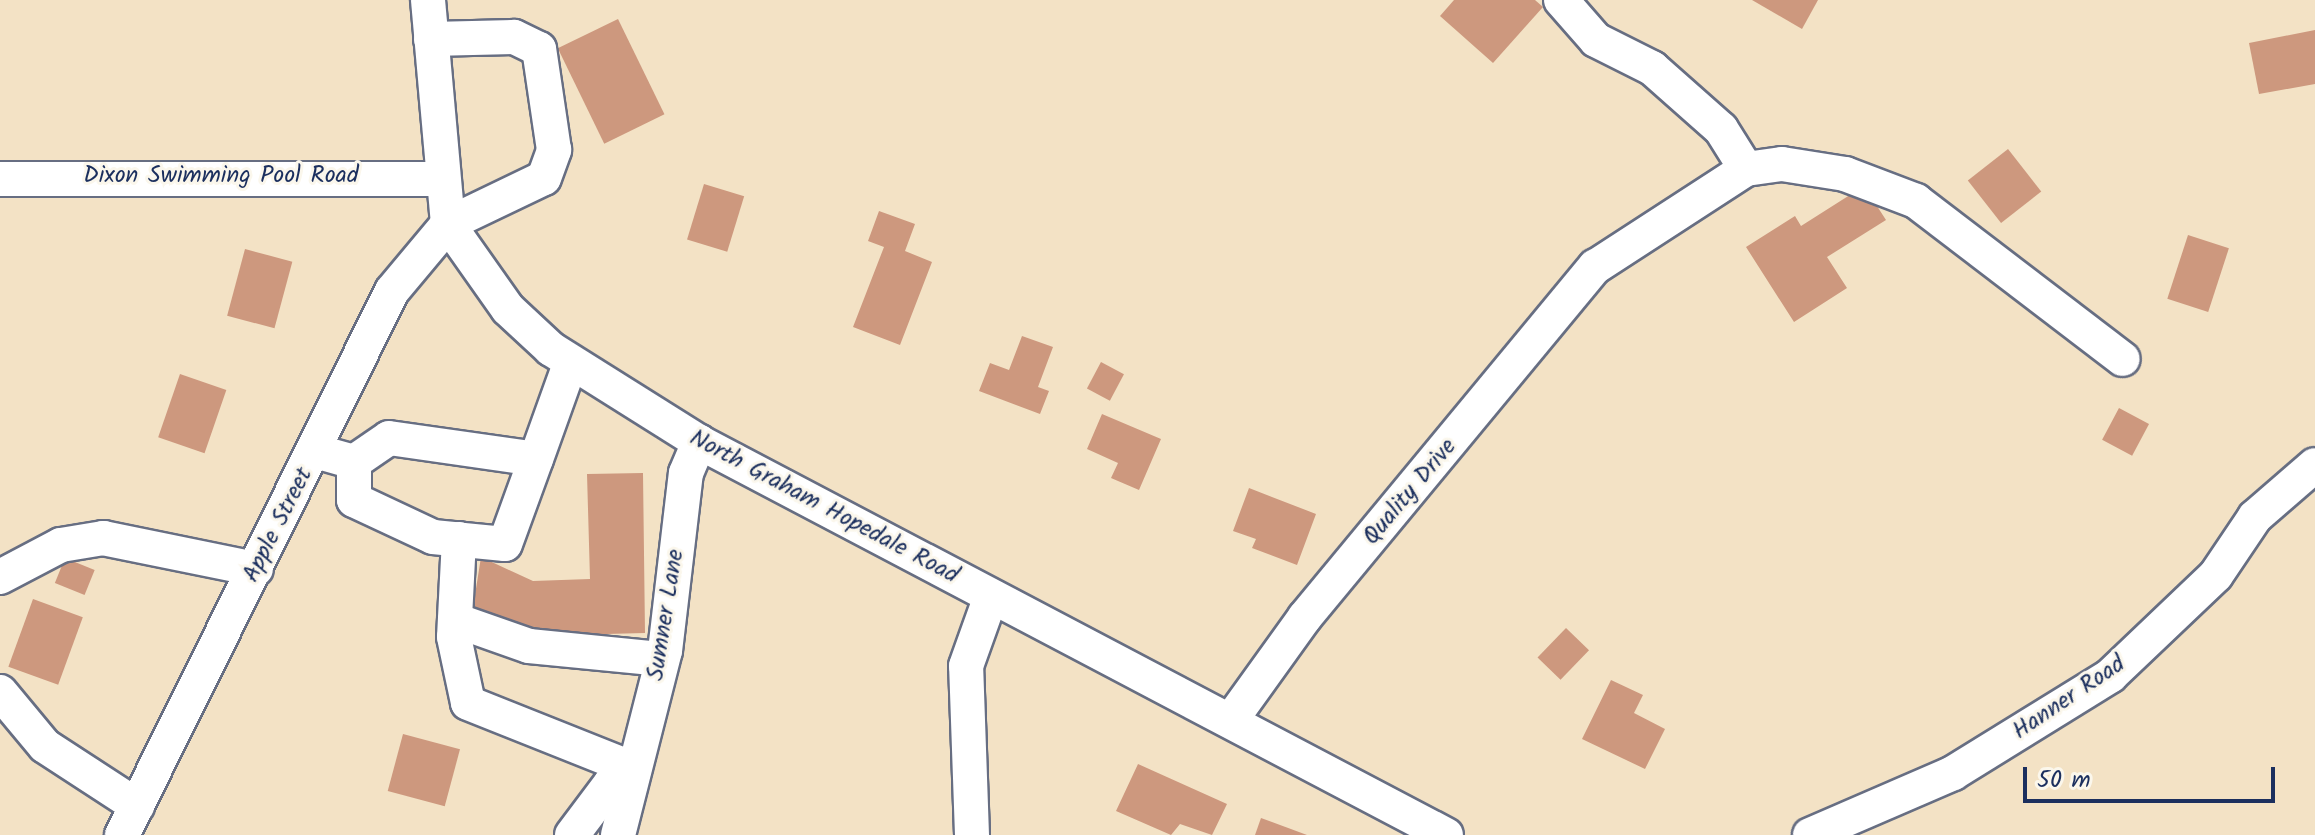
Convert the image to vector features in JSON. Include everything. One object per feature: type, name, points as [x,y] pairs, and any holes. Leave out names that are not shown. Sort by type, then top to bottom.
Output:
[{"type":"street","name":"North Graham Hopedale Road","points":[[428,0],[441,179],[448,224],[508,309],[570,364],[699,442],[1446,835]]},
{"type":"street","points":[[1561,0],[1596,40],[1652,68],[1721,129],[1746,169],[1782,164],[1845,174],[1916,201],[2123,359]]},
{"type":"street","points":[[431,39],[514,37],[539,49],[554,150],[544,178],[448,224]]},
{"type":"street","name":"Quality Drive","points":[[1231,720],[1305,617],[1595,267],[1746,169]]},
{"type":"street","name":"Dixon Swimming Pool Road","points":[[0,179],[441,179]]},
{"type":"street","name":"Apple Street","points":[[129,821],[392,291],[448,224]]},
{"type":"street","points":[[354,462],[354,500],[433,537],[505,544],[570,364]]},
{"type":"street","points":[[354,462],[389,438],[536,459]]},
{"type":"street","name":"Sumner Lane","points":[[618,835],[662,659],[686,473],[699,442]]},
{"type":"street","points":[[315,451],[354,462]]},
{"type":"street","name":"Hanner Road","points":[[1810,835],[1953,773],[2110,676],[2216,575],[2255,517],[2315,465]]},
{"type":"street","points":[[0,577],[61,545],[103,538],[256,569]]},
{"type":"street","points":[[459,539],[455,620],[468,703],[632,776]]},
{"type":"street","points":[[972,835],[966,666],[991,596]]},
{"type":"street","points":[[455,620],[529,646],[662,659]]},
{"type":"street","points":[[0,692],[45,746],[129,821]]},
{"type":"street","points":[[572,835],[611,783],[632,776]]},
{"type":"building","points":[[1454,0],[1535,0],[1543,7],[1493,63],[1440,16]]},
{"type":"building","points":[[1752,0],[1818,0],[1802,29]]},
{"type":"building","points":[[618,19],[664,114],[604,144],[558,48]]},
{"type":"building","points":[[2315,30],[2315,84],[2259,94],[2249,43]]},
{"type":"building","points":[[2008,149],[2041,192],[2001,223],[1968,180]]},
{"type":"building","points":[[704,184],[744,196],[727,252],[687,239]]},
{"type":"building","points":[[1864,186],[1886,220],[1827,257],[1847,288],[1794,322],[1746,247],[1795,216],[1801,226]]},
{"type":"building","points":[[879,211],[915,224],[905,251],[932,262],[900,345],[853,327],[884,247],[868,241]]},
{"type":"building","points":[[2188,235],[2229,248],[2208,312],[2167,299]]},
{"type":"building","points":[[245,249],[292,262],[274,328],[227,316]]},
{"type":"building","points":[[1022,336],[1053,347],[1038,387],[1049,391],[1040,414],[979,391],[990,363],[1009,370]]},
{"type":"building","points":[[1101,362],[1124,374],[1110,401],[1087,388]]},
{"type":"building","points":[[180,374],[226,390],[205,453],[158,437]]},
{"type":"building","points":[[2119,408],[2149,424],[2132,456],[2102,440]]},
{"type":"building","points":[[1102,414],[1161,439],[1139,490],[1111,478],[1118,463],[1087,449]]},
{"type":"building","points":[[643,473],[645,633],[529,636],[472,614],[481,557],[533,581],[590,579],[587,474]]},
{"type":"building","points":[[1249,488],[1316,514],[1297,565],[1252,548],[1256,539],[1233,531]]},
{"type":"building","points":[[65,558],[95,570],[85,595],[55,583]]},
{"type":"building","points":[[33,599],[83,617],[58,685],[8,667]]},
{"type":"building","points":[[1566,628],[1589,650],[1561,680],[1538,657]]},
{"type":"building","points":[[1611,680],[1643,695],[1634,713],[1665,729],[1645,769],[1582,739]]},
{"type":"building","points":[[403,734],[460,749],[445,806],[388,791]]},
{"type":"building","points":[[1138,764],[1227,804],[1212,835],[1180,824],[1171,835],[1116,811]]},
{"type":"building","points":[[1261,818],[1307,835],[1255,835]]}]
